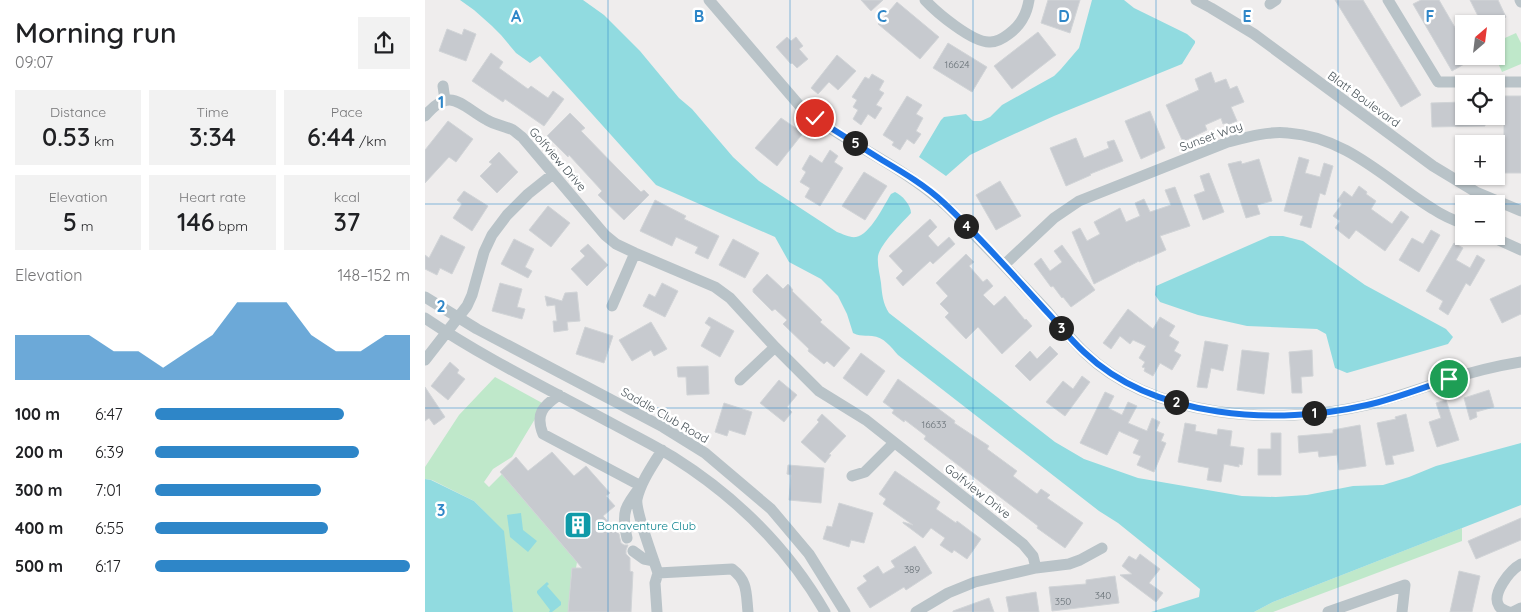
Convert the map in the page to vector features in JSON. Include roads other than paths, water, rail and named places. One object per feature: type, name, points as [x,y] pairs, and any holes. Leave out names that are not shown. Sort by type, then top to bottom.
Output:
[{"type":"street","points":[[709,0],[799,105],[815,118],[920,183],[944,203],[1084,352],[1109,373],[1139,389],[1166,399],[1221,412],[1251,415],[1292,415],[1334,411],[1367,405],[1449,379],[1521,362]]},
{"type":"street","points":[[925,0],[962,30],[981,41],[992,42],[1000,39],[1019,24],[1024,16],[1029,0]]},
{"type":"street","name":"Blatt Boulevard","points":[[1196,0],[1254,34],[1433,166],[1476,192],[1521,211]]},
{"type":"street","points":[[1388,0],[1438,82],[1521,82]]},
{"type":"street","points":[[425,116],[431,109],[445,100],[443,86]]},
{"type":"street","name":"Golfview Drive","points":[[445,100],[454,100],[463,104],[487,120],[513,130],[522,137],[605,235],[616,244],[721,290],[819,391],[866,420],[1023,544],[1033,556],[1036,568]]},
{"type":"street","name":"Sunset Way","points":[[1004,265],[1054,218],[1079,201],[1228,142],[1267,133],[1289,133],[1322,139],[1337,145],[1355,154],[1433,209],[1455,220]]},
{"type":"street","points":[[425,360],[467,306],[484,252],[492,235],[507,215],[528,194],[553,174]]},
{"type":"street","points":[[1505,243],[1521,250]]},
{"type":"street","points":[[612,306],[635,253]]},
{"type":"street","name":"Saddle Club Road","points":[[425,297],[477,330],[663,428],[705,453],[771,509],[809,554],[845,612]]},
{"type":"street","points":[[425,318],[475,349],[662,450],[705,479],[756,521],[786,555],[815,594],[825,612]]},
{"type":"street","points":[[740,380],[775,346]]},
{"type":"street","points":[[559,395],[547,403],[542,410],[539,425],[543,434],[641,486]]},
{"type":"street","points":[[852,476],[859,475],[870,468],[894,443]]},
{"type":"street","points":[[627,538],[624,521],[626,510],[630,500],[641,486],[662,450]]},
{"type":"street","points":[[641,486],[636,500],[658,573],[655,583],[657,612]]},
{"type":"street","points":[[916,612],[948,593],[975,582],[1036,568],[1074,562],[1102,548]]},
{"type":"street","points":[[633,552],[644,559],[654,561]]},
{"type":"street","points":[[1521,564],[1515,567],[1509,574],[1501,586],[1497,598],[1497,604],[1501,609],[1511,612],[1521,608]]},
{"type":"street","points":[[658,573],[732,568],[740,575],[745,584],[748,612]]},
{"type":"street","points":[[1329,612],[1405,584],[1401,612]]},
{"type":"water","points":[[460,0],[583,0],[604,15],[640,51],[679,98],[692,109],[733,157],[759,181],[837,232],[851,237],[861,235],[881,212],[891,194],[895,192],[900,195],[908,204],[911,213],[887,239],[878,256],[882,295],[889,313],[1055,442],[1084,459],[1138,478],[1242,496],[1276,497],[1307,495],[1353,486],[1383,485],[1436,466],[1521,443],[1521,505],[1273,602],[1254,612],[1151,612],[1199,597],[1200,589],[1118,523],[1099,511],[898,355],[884,340],[853,333],[847,314],[838,296],[821,279],[789,262],[775,237],[656,185],[540,56],[530,63],[516,53],[492,26]]},
{"type":"water","points":[[1092,0],[1124,0],[1134,8],[1187,34],[1195,43],[1182,64],[1054,116],[999,141],[970,155],[946,176],[919,157],[944,117],[966,114],[973,121],[981,121],[990,117],[1002,105],[1054,76],[1079,48]]},
{"type":"water","points":[[1270,236],[1283,236],[1303,241],[1365,285],[1446,329],[1453,337],[1448,344],[1347,373],[1335,368],[1326,334],[1317,329],[1247,326],[1198,315],[1160,302],[1155,295],[1156,286]]},
{"type":"water","points":[[425,479],[431,480],[474,501],[504,531],[513,612],[425,612]]},
{"type":"water","points":[[521,513],[523,530],[537,541],[528,552],[510,537],[507,515]]},
{"type":"water","points":[[547,582],[549,584],[547,586],[561,602],[561,605],[552,612],[549,612],[550,610],[537,593]]},
{"type":"place","name":"Bonaventure Club","points":[[578,525]]}]
